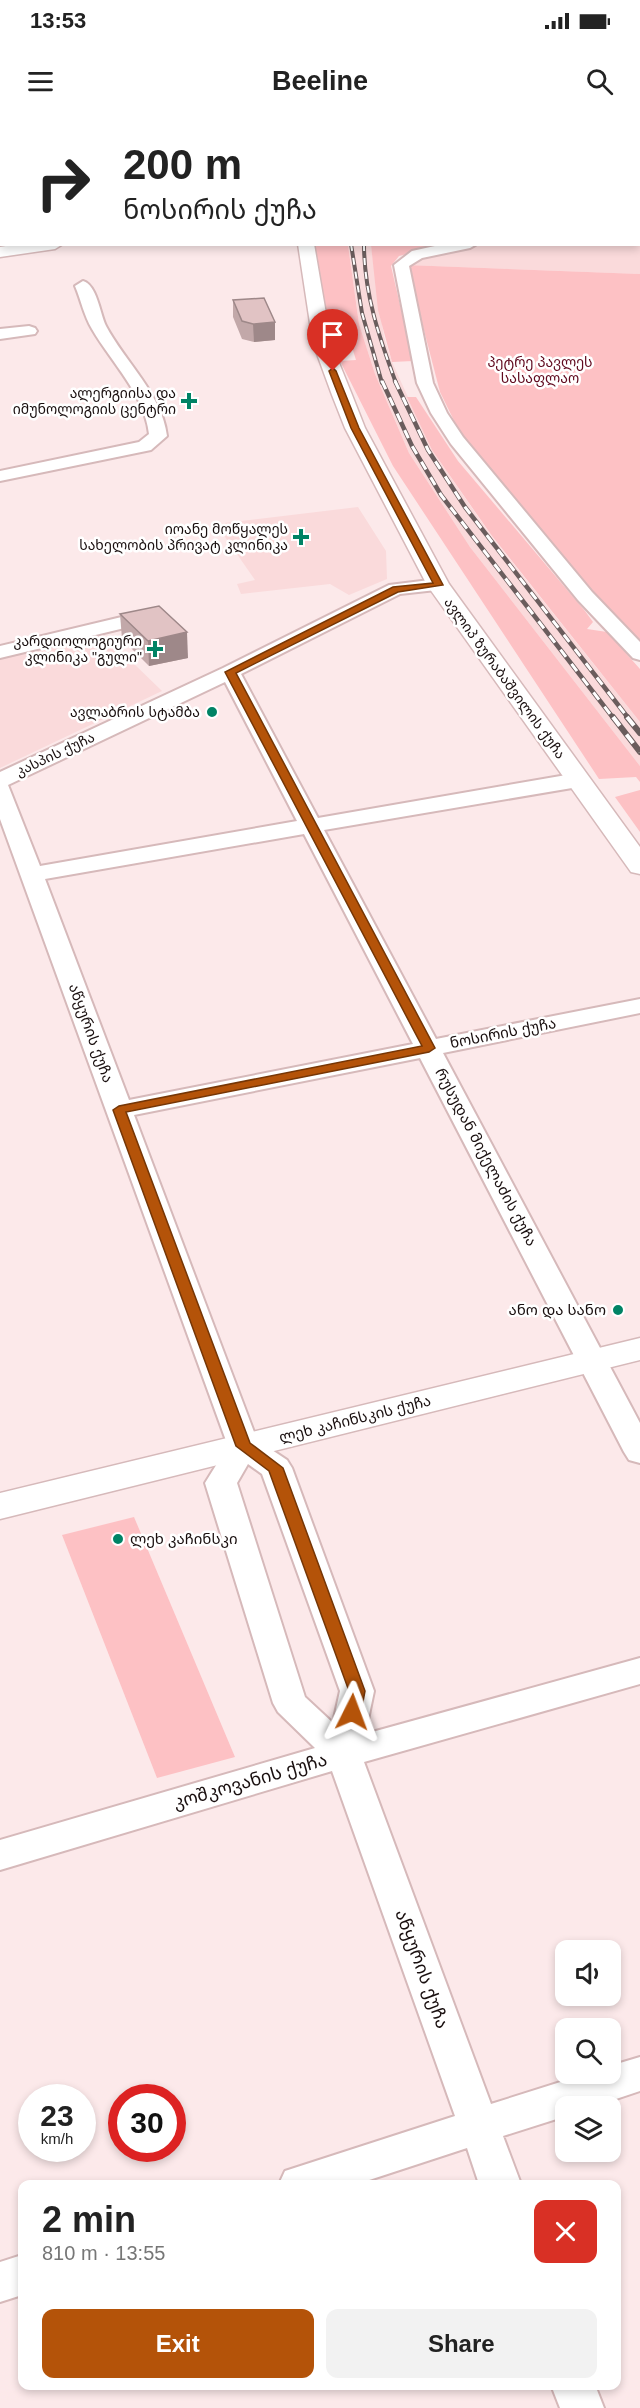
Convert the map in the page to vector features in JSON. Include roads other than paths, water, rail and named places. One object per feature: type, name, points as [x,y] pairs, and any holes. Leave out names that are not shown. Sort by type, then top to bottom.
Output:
[{"type":"street","points":[[0,252],[41,246]]},
{"type":"street","name":"ავლიპ ზურაბაშვილის ქუჩა","points":[[306,246],[322,343],[346,406],[355,428],[438,585],[640,867]]},
{"type":"street","points":[[459,246],[417,254],[406,259],[401,266],[415,342],[431,398],[457,441],[585,596],[640,654]]},
{"type":"street","points":[[4,476],[145,446],[158,436],[159,428],[152,412],[98,324],[84,286]]},
{"type":"street","points":[[0,334],[29,331]]},
{"type":"street","name":"კასპის ქუჩა","points":[[0,780],[230,672],[396,589],[438,585]]},
{"type":"street","points":[[0,652],[130,621]]},
{"type":"street","name":"რუსუდან მიქელაძის ქუჩა","points":[[230,672],[594,1360],[640,1452]]},
{"type":"street","points":[[31,874],[578,780]]},
{"type":"street","name":"აწყურის ქუჩა","points":[[0,789],[244,1446],[221,1483],[290,1703],[343,1754],[499,2180]]},
{"type":"street","name":"ნოსირის ქუჩა","points":[[119,1110],[640,1006]]},
{"type":"street","name":"ლეხ კაჩინსკის ქუჩა","points":[[0,1506],[640,1349]]},
{"type":"street","points":[[244,1446],[276,1468],[357,1691],[343,1754]]},
{"type":"street","name":"კოშკოვანის ქუჩა","points":[[0,1855],[343,1754],[640,1671]]},
{"type":"street","points":[[312,2180],[640,2074]]},
{"type":"street","points":[[0,2282],[18,2275]]},
{"type":"street","points":[[575,2390],[582,2408]]},
{"type":"railway","points":[[351,246],[362,313],[382,383]]},
{"type":"railway","points":[[364,246],[367,280],[378,332],[396,383]]},
{"type":"railway","points":[[382,381],[412,446],[441,495],[614,719]]},
{"type":"railway","points":[[395,381],[428,450],[465,507],[629,719]]},
{"type":"railway","points":[[613,717],[640,752]]},
{"type":"railway","points":[[627,717],[640,733]]},
{"type":"place","name":"ალერგიისა და იმუნოლოგიის ცენტრი","points":[[189,401]]},
{"type":"place","name":"იოანე მოწყალეს სახელობის პრივატ კლინიკა","points":[[301,537]]},
{"type":"place","name":"კარდიოლოგიური კლინიკა \"გული\"","points":[[155,649]]},
{"type":"place","name":"ავლაბრის სტამბა","points":[[212,712]]},
{"type":"place","name":"ანო და სანო","points":[[618,1310]]},
{"type":"place","name":"ლეხ კაჩინსკი","points":[[118,1539]]},
{"type":"park label","name":"პეტრე პავლეს სასაფლაო","points":[[540,370]]}]
